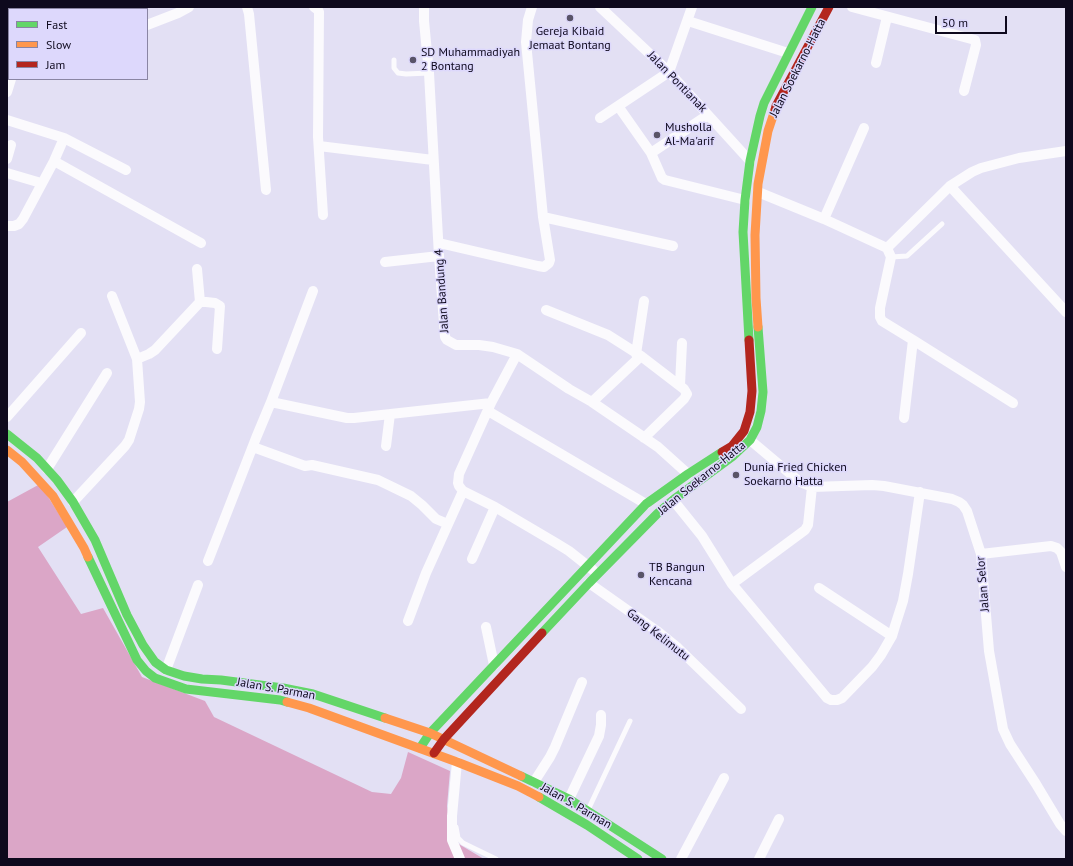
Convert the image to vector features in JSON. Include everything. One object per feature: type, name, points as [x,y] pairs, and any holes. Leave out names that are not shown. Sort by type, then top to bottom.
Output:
[{"type":"main road","name":"Jalan Soekarno-Hatta","points":[[420,748],[430,733],[646,504],[688,474],[732,446],[744,431],[750,412],[752,391],[743,232],[750,161],[760,116],[767,96],[812,7]]},
{"type":"main road","name":"Jalan Soekarno-Hatta","points":[[434,753],[444,739],[597,574],[656,514],[733,456],[750,440],[757,427],[761,412],[763,392],[756,298],[755,235],[758,188],[768,130],[776,106],[828,7]]},
{"type":"main road","points":[[747,181],[758,188]]},
{"type":"main road","name":"Jalan S. Parman","points":[[7,434],[37,458],[57,480],[73,502],[95,540],[127,614],[143,645],[155,662],[166,670],[184,676],[202,679],[222,680],[283,688],[312,694],[430,733],[534,782],[588,810],[662,859]]},
{"type":"main road","name":"Jalan S. Parman","points":[[7,450],[22,462],[57,502],[84,548],[137,660],[146,671],[155,678],[186,689],[280,700],[309,708],[434,753],[518,786],[552,803],[638,859]]},
{"type":"main road","points":[[280,700],[283,688]]},
{"type":"main road","points":[[309,708],[312,694]]},
{"type":"street","points":[[148,25],[189,7]]},
{"type":"street","points":[[247,7],[249,14],[266,190]]},
{"type":"street","points":[[314,7],[319,12],[319,146],[323,215]]},
{"type":"street","name":"Jalan Bandung 4","points":[[424,7],[439,256],[446,340],[456,345],[479,345],[493,347],[517,354],[592,402],[658,447],[688,474]]},
{"type":"street","points":[[439,243],[538,266],[544,267],[549,263],[550,260],[543,217],[526,42],[528,20],[532,7]]},
{"type":"street","name":"Jalan Pontianak","points":[[600,7],[669,72],[750,161]]},
{"type":"street","points":[[600,118],[669,72],[692,7]]},
{"type":"street","points":[[852,7],[975,40],[976,45],[964,91]]},
{"type":"street","points":[[876,62],[887,17]]},
{"type":"street","points":[[688,21],[788,53]]},
{"type":"street","points":[[7,92],[11,80]]},
{"type":"street","points":[[618,106],[651,153],[660,176],[665,180],[745,200]]},
{"type":"street","points":[[651,153],[708,115]]},
{"type":"street","points":[[7,120],[63,142],[126,170]]},
{"type":"street","points":[[824,219],[864,128]]},
{"type":"street","points":[[7,226],[19,224],[23,219],[63,142]]},
{"type":"street","points":[[7,159],[12,145]]},
{"type":"street","points":[[319,146],[433,160]]},
{"type":"street","points":[[1013,403],[882,321],[880,317],[880,308],[889,252],[950,186],[972,172],[1007,160],[1066,151]]},
{"type":"street","points":[[54,161],[201,243]]},
{"type":"street","points":[[7,173],[41,183]]},
{"type":"street","points":[[950,186],[1066,312]]},
{"type":"street","points":[[758,188],[889,252]]},
{"type":"street","points":[[543,217],[672,246]]},
{"type":"street","points":[[385,262],[439,256]]},
{"type":"street","points":[[198,269],[207,302]]},
{"type":"street","points":[[208,561],[254,443],[272,402],[313,291]]},
{"type":"street","points":[[73,502],[121,451],[129,440],[140,409],[137,359],[112,296]]},
{"type":"street","points":[[592,402],[638,355],[644,301]]},
{"type":"street","points":[[207,302],[220,306],[217,349]]},
{"type":"street","points":[[137,359],[155,350],[207,302]]},
{"type":"street","points":[[546,310],[608,334],[680,385],[686,391],[684,399],[644,438]]},
{"type":"street","points":[[7,417],[81,334]]},
{"type":"street","points":[[904,418],[913,340]]},
{"type":"street","points":[[680,385],[682,343]]},
{"type":"street","points":[[517,354],[489,407],[459,474],[459,486],[463,491],[495,507],[556,543],[597,574]]},
{"type":"street","points":[[47,469],[107,373]]},
{"type":"street","points":[[272,402],[347,418],[489,407],[646,504]]},
{"type":"street","points":[[386,446],[390,414]]},
{"type":"street","name":"Jalan Selor","points":[[750,440],[800,482],[812,486],[884,486],[952,499],[964,505],[981,554],[989,651],[1004,729],[1010,744],[1066,832]]},
{"type":"street","points":[[254,443],[309,466],[378,480],[411,496],[436,519],[448,524]]},
{"type":"street","points":[[732,584],[805,530],[808,525],[812,486]]},
{"type":"street","points":[[408,621],[426,573],[463,491]]},
{"type":"street","points":[[673,500],[702,536],[732,584],[827,698],[837,700],[842,698],[872,667],[882,655],[892,636],[908,574],[920,492]]},
{"type":"street","points":[[472,559],[495,507]]},
{"type":"street","points":[[981,554],[1051,546],[1057,548],[1061,552],[1066,567]]},
{"type":"street","name":"Gang Kelimutu","points":[[589,583],[657,631],[678,648],[741,709]]},
{"type":"street","points":[[166,670],[198,585]]},
{"type":"street","points":[[819,588],[892,636]]},
{"type":"street","points":[[486,627],[494,665]]},
{"type":"street","points":[[534,782],[555,747],[582,682]]},
{"type":"street","points":[[569,800],[599,736],[601,715]]},
{"type":"street","points":[[457,762],[452,816],[452,840],[460,859]]},
{"type":"street","points":[[681,859],[724,778]]},
{"type":"street","points":[[759,859],[779,819]]},
{"type":"lane","points":[[394,60],[394,68],[398,73],[429,73]]},
{"type":"lane","points":[[889,252],[907,256],[942,224]]},
{"type":"lane","points":[[588,810],[630,721]]},
{"type":"lane","points":[[459,774],[454,821],[458,838],[464,843],[496,859]]},
{"type":"shaded area","points":[[40,484],[67,527],[38,547],[81,614],[103,608],[142,677],[205,701],[214,717],[372,792],[391,794],[401,778],[408,752],[450,771],[447,806],[452,840],[484,859],[7,859],[7,502]]},
{"type":"traffic: fast","points":[[749,340],[743,232],[750,161],[764,103],[812,7]]},
{"type":"traffic: fast","points":[[542,633],[657,514],[673,500],[733,456],[750,440],[757,427],[761,411],[763,392],[758,327]]},
{"type":"traffic: fast","points":[[7,434],[37,458],[57,480],[73,502],[95,540],[127,615],[143,645],[155,662],[166,670],[184,676],[283,688],[313,694],[385,718]]},
{"type":"traffic: fast","points":[[420,748],[430,733],[646,504],[722,452]]},
{"type":"traffic: fast","points":[[88,557],[137,660],[146,671],[155,678],[186,689],[287,702]]},
{"type":"traffic: fast","points":[[521,776],[569,799],[662,859]]},
{"type":"traffic: fast","points":[[539,797],[587,825],[638,859]]},
{"type":"traffic: slow","points":[[758,327],[755,235],[758,184],[768,131],[775,110]]},
{"type":"traffic: slow","points":[[7,450],[22,462],[53,496],[88,557]]},
{"type":"traffic: slow","points":[[287,702],[309,708],[457,762],[518,786],[539,797]]},
{"type":"traffic: slow","points":[[385,718],[430,733],[521,776]]},
{"type":"traffic: jam","points":[[775,110],[829,7]]},
{"type":"traffic: jam","points":[[722,452],[732,446],[744,431],[750,412],[752,391],[749,340]]},
{"type":"traffic: jam","points":[[434,753],[444,739],[542,633]]},
{"type":"place","name":"Gereja Kibaid Jemaat Bontang","points":[[570,18]]},
{"type":"place","name":"SD Muhammadiyah 2 Bontang","points":[[413,60]]},
{"type":"place","name":"Musholla Al-Ma'arif","points":[[657,135]]},
{"type":"place","name":"Dunia Fried Chicken Soekarno Hatta","points":[[736,475]]},
{"type":"place","name":"TB Bangun Kencana","points":[[641,575]]}]
